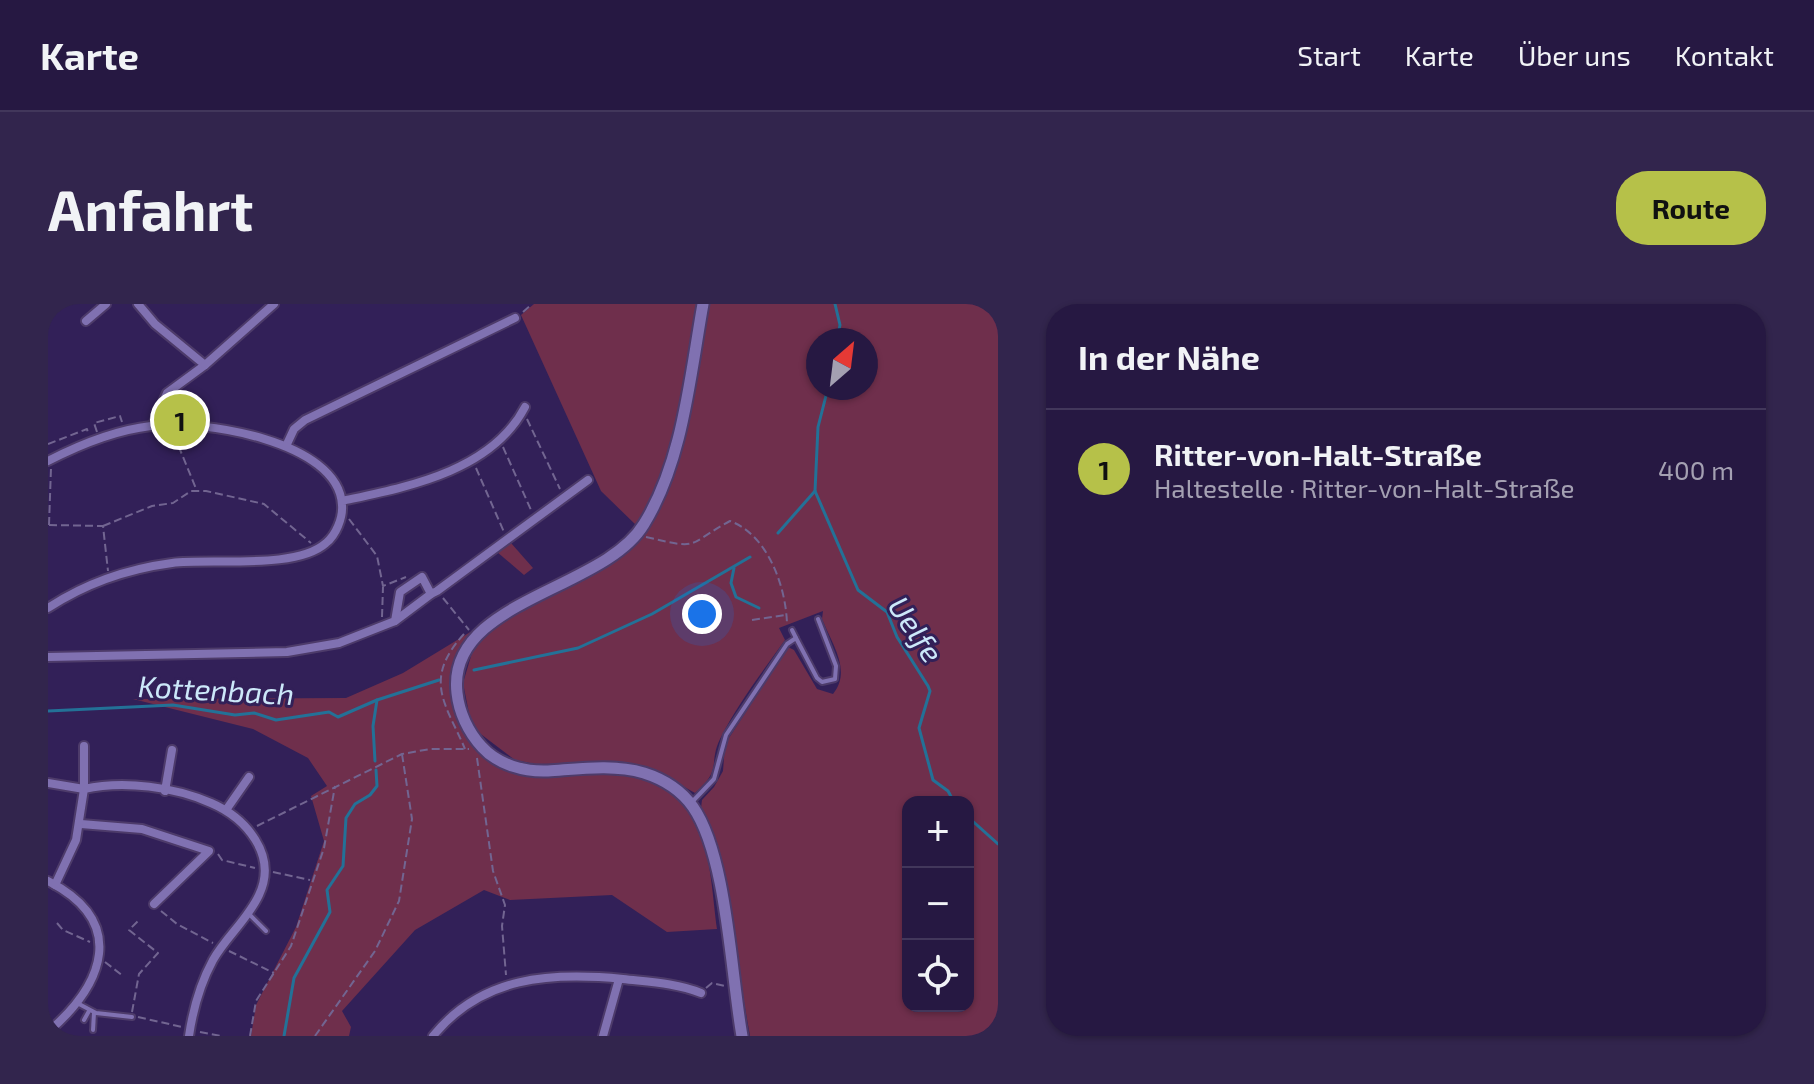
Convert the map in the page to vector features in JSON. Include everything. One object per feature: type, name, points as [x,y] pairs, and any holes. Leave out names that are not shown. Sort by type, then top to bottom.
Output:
[{"type":"main road","points":[[703,304],[667,476],[638,533],[592,568],[484,628],[470,642],[461,661],[457,696],[474,736],[487,752],[505,763],[534,771],[632,770],[666,783],[691,804],[705,834],[719,887],[742,1036]]},
{"type":"street","points":[[86,321],[106,304]]},
{"type":"street","points":[[138,304],[163,331],[205,365]]},
{"type":"street","points":[[153,425],[167,393],[205,365],[274,304]]},
{"type":"street","points":[[287,444],[294,429],[305,420],[515,318]]},
{"type":"street","points":[[342,501],[398,490],[472,460],[499,438],[524,409]]},
{"type":"street","points":[[48,608],[109,577],[173,563],[303,556],[330,538],[342,513],[342,501],[334,480],[323,467],[287,444],[153,425],[114,434],[50,460]]},
{"type":"street","points":[[48,657],[287,652],[339,643],[395,621],[588,480]]},
{"type":"street","points":[[395,621],[400,592],[422,577],[431,594]]},
{"type":"street","points":[[48,1032],[79,1004],[92,982],[99,957],[96,934],[83,907],[72,894],[52,883],[70,857],[81,824],[84,746]]},
{"type":"street","points":[[165,791],[172,750]]},
{"type":"street","points":[[226,810],[249,777]]},
{"type":"street","points":[[48,783],[84,789],[113,785],[197,797],[226,810],[248,829],[259,845],[264,870],[260,894],[247,913],[236,921],[204,979],[189,1036]]},
{"type":"street","points":[[81,824],[142,829],[214,852]]},
{"type":"street","points":[[154,904],[214,852]]},
{"type":"street","points":[[433,1036],[468,1002],[507,984],[555,976],[682,985],[701,993]]},
{"type":"street","points":[[603,1036],[619,979]]},
{"type":"street","points":[[990,1036],[998,1034]]},
{"type":"lane","points":[[792,630],[817,678],[830,682],[835,679],[836,666],[818,619]]},
{"type":"lane","points":[[691,804],[714,779],[722,744],[740,712],[780,652],[796,638]]},
{"type":"lane","points":[[247,913],[266,931]]},
{"type":"lane","points":[[79,1004],[91,1012],[132,1017]]},
{"type":"lane","points":[[84,1020],[91,1012]]},
{"type":"lane","points":[[91,1012],[93,1030]]},
{"type":"path","points":[[515,318],[532,304]]},
{"type":"path","points":[[524,409],[564,499]]},
{"type":"path","points":[[48,444],[87,429],[89,435],[97,432],[94,423],[120,416],[123,425],[132,423]]},
{"type":"path","points":[[172,426],[197,491]]},
{"type":"path","points":[[499,438],[536,520]]},
{"type":"path","points":[[50,460],[49,525],[103,526],[197,491],[264,504],[317,549]]},
{"type":"path","points":[[472,460],[507,538]]},
{"type":"path","points":[[342,513],[373,548],[383,586],[382,626]]},
{"type":"path","points":[[638,533],[688,547],[701,542],[730,521],[740,525],[764,551],[776,572],[787,624]]},
{"type":"path","points":[[103,526],[109,577]]},
{"type":"path","points":[[383,586],[414,574],[422,577]]},
{"type":"path","points":[[443,597],[469,629],[459,640],[442,674],[441,684],[446,715],[465,749]]},
{"type":"path","points":[[752,620],[787,614]]},
{"type":"path","points":[[248,829],[402,754],[430,749],[476,749],[493,871],[505,905],[502,926],[507,984]]},
{"type":"path","points":[[315,1036],[375,951],[399,901],[412,819],[402,754]]},
{"type":"path","points":[[250,1036],[256,1001],[291,946],[324,848],[335,786]]},
{"type":"path","points":[[214,852],[222,860],[247,867]]},
{"type":"path","points":[[273,872],[311,880]]},
{"type":"path","points":[[154,904],[177,924],[208,940]]},
{"type":"path","points":[[132,1017],[131,1003],[139,974],[158,953],[129,930],[138,921]]},
{"type":"path","points":[[57,923],[63,930],[92,942]]},
{"type":"path","points":[[232,952],[275,973]]},
{"type":"path","points":[[99,957],[123,976]]},
{"type":"path","points":[[712,983],[719,984]]},
{"type":"path","points":[[142,1018],[175,1026]]},
{"type":"path","points":[[202,1032],[221,1036]]},
{"type":"shaded area","points":[[534,304],[699,304],[669,455],[663,476],[638,527],[601,491],[521,315]]},
{"type":"shaded area","points":[[706,304],[998,304],[998,1031],[978,1036],[750,1036],[716,843],[701,808],[702,800],[723,771],[725,744],[788,647],[794,650],[817,689],[833,694],[841,676],[841,667],[822,619],[823,611],[779,628],[785,640],[734,714],[720,739],[712,772],[695,793],[656,771],[631,763],[535,764],[515,760],[478,732],[470,718],[463,683],[474,646],[500,621],[603,566],[663,496]]},
{"type":"shaded area","points":[[511,543],[533,568],[524,575],[497,552]]},
{"type":"shaded area","points":[[472,631],[457,667],[458,697],[491,759],[560,772],[647,780],[676,796],[689,811],[704,842],[717,929],[667,932],[612,895],[510,900],[484,890],[415,930],[342,1011],[351,1027],[349,1036],[251,1036],[256,1005],[296,927],[324,841],[311,796],[327,786],[308,758],[253,729],[133,699],[346,698],[403,673]]},
{"type":"waterway","name":"Uelfe","points":[[835,304],[839,328]]},
{"type":"waterway","name":"Uelfe","points":[[825,400],[818,427],[815,491],[858,590],[887,612],[897,637],[928,686],[930,691],[919,728],[933,780],[951,796]]},
{"type":"waterway","points":[[778,533],[815,491]]},
{"type":"waterway","points":[[474,670],[578,648],[652,614],[750,557]]},
{"type":"waterway","points":[[734,568],[731,583],[736,597],[759,608]]},
{"type":"waterway","name":"Kottenbach","points":[[375,761],[373,726],[377,700],[439,680]]},
{"type":"waterway","name":"Kottenbach","points":[[48,711],[173,705],[235,715],[254,713],[276,720],[329,712],[338,717],[377,700]]},
{"type":"waterway","points":[[284,1036],[294,978],[330,912],[327,890],[343,866],[346,818],[355,804],[370,795],[377,786],[376,770]]},
{"type":"waterway","name":"Uelfe","points":[[974,822],[998,844]]},
{"type":"place","name":"Ritter-von-Halt-Straße","points":[[180,420]]}]
